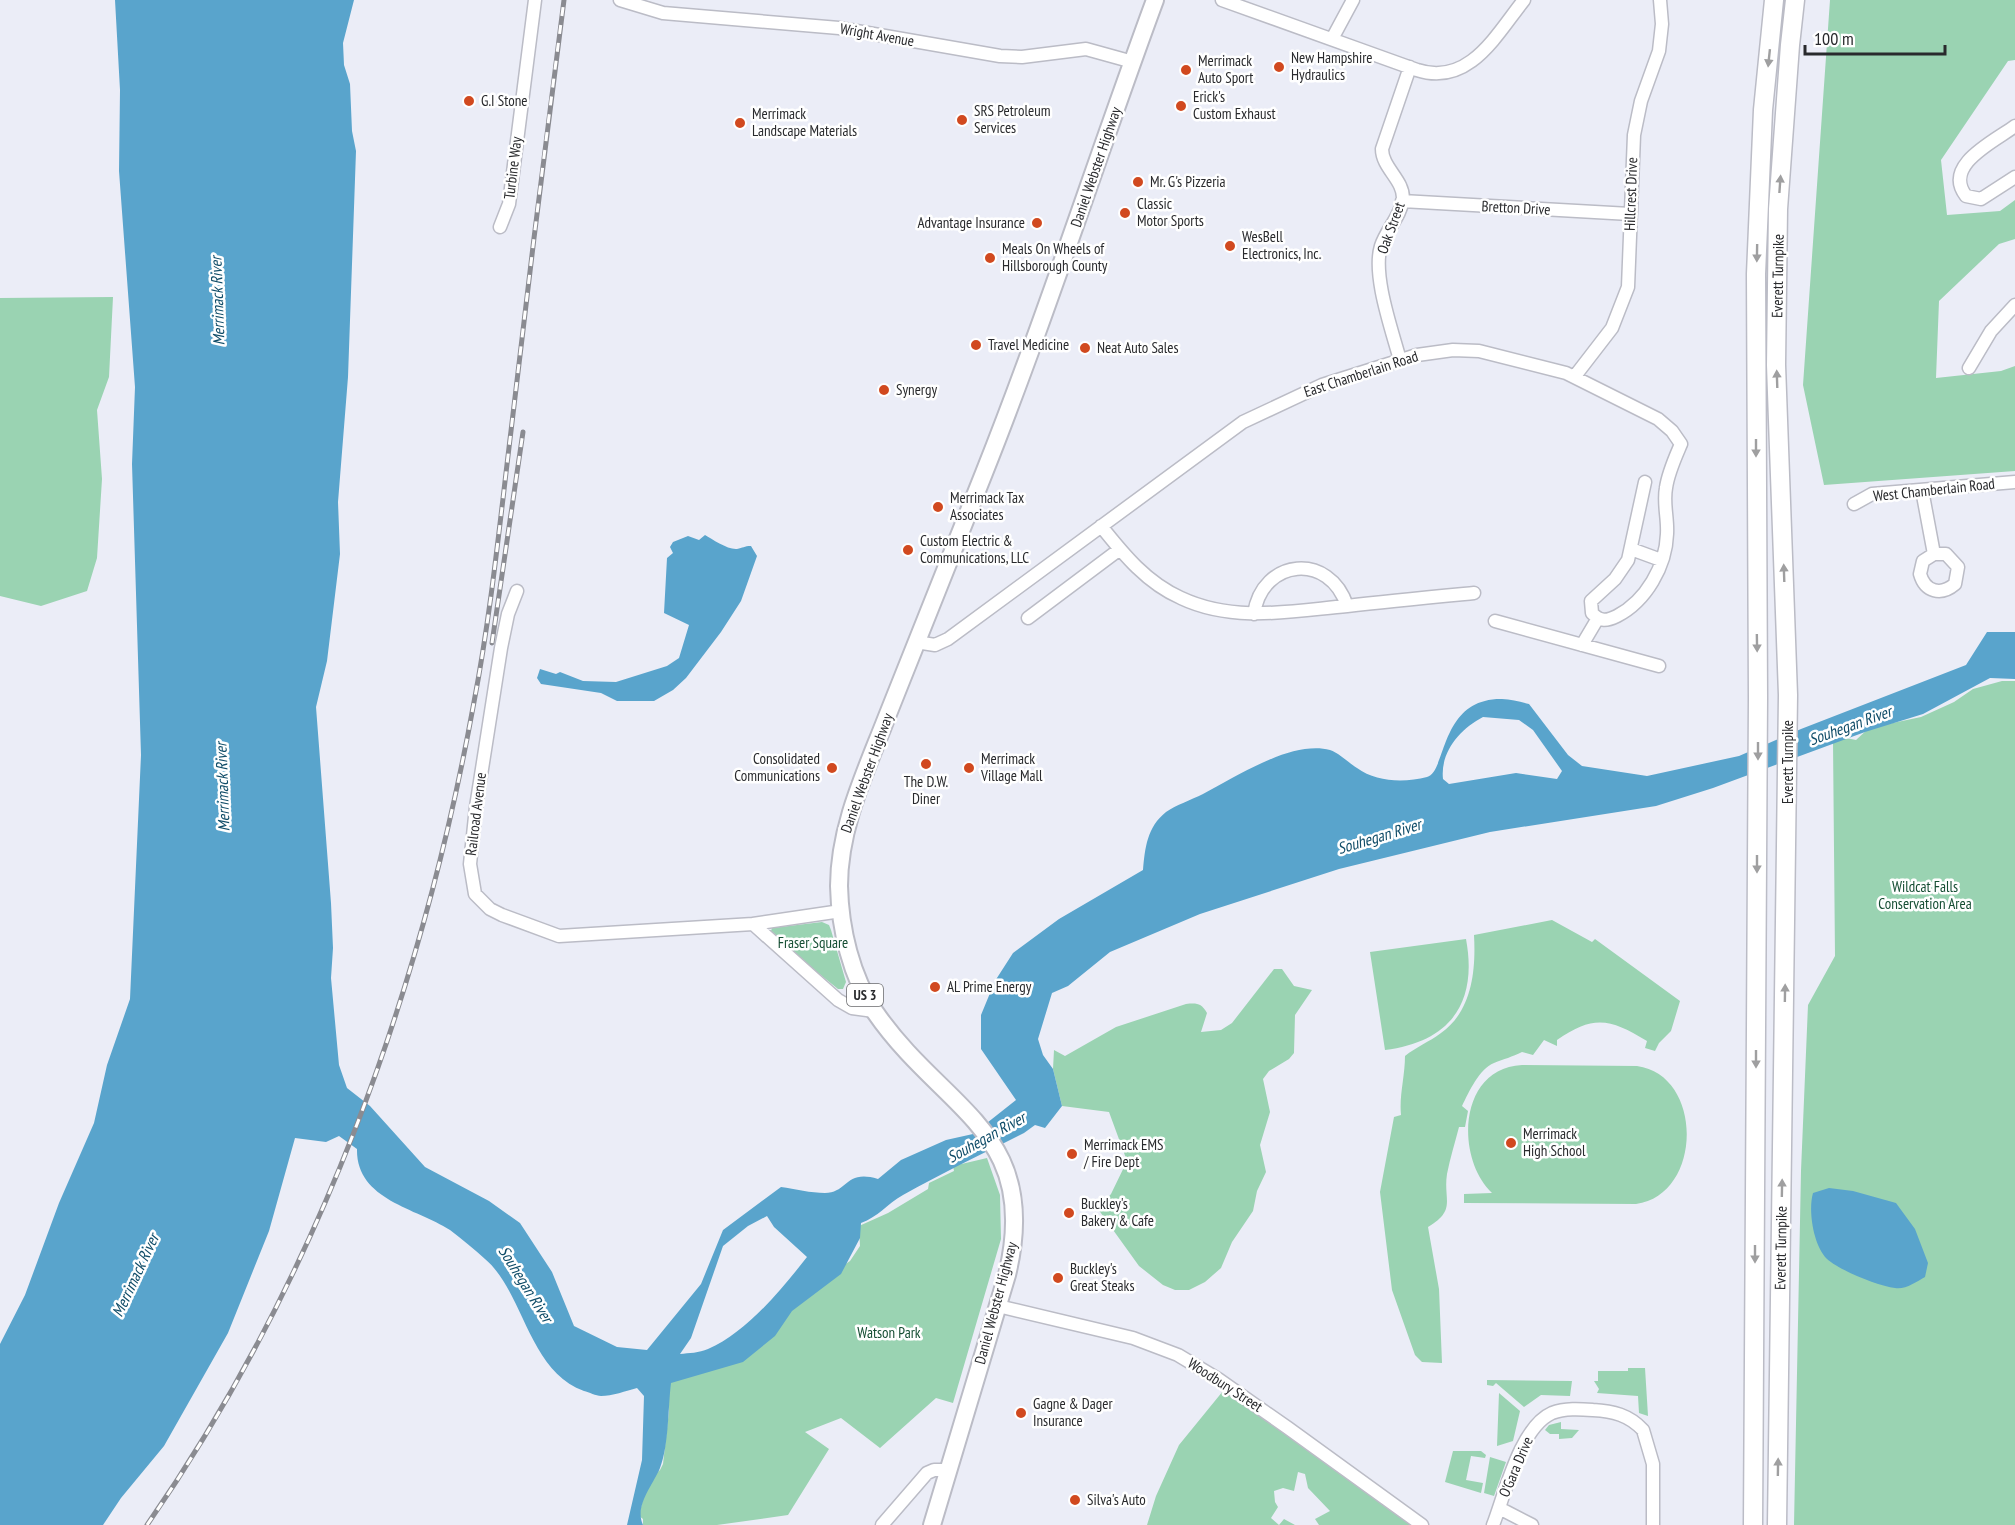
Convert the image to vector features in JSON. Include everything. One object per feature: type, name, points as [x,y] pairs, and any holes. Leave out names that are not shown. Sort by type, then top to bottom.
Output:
[{"type":"highway","name":"Everett Turnpike","points":[[1753,1525],[1758,698],[1756,274],[1763,110],[1774,0]]},
{"type":"highway","name":"Everett Turnpike","points":[[1777,1525],[1788,695],[1776,365],[1778,208],[1790,45],[1796,0]]},
{"type":"main road","name":"Daniel Webster Highway","points":[[932,1525],[998,1306],[1015,1231],[1015,1209],[1006,1167],[984,1130],[900,1043],[874,1011],[849,952],[841,911],[840,863],[849,820],[916,642],[1015,396],[1155,0]]},
{"type":"street","name":"Turbine Way","points":[[500,226],[509,204],[535,0]]},
{"type":"street","name":"Wright Avenue","points":[[620,0],[663,13],[839,28],[1000,56],[1022,57],[1086,50],[1133,62]]},
{"type":"street","points":[[1222,0],[1410,67],[1436,74],[1455,72],[1465,67],[1482,52],[1524,0]]},
{"type":"street","points":[[1332,39],[1353,0]]},
{"type":"street","name":"Hillcrest Drive","points":[[1575,376],[1612,328],[1625,298],[1629,277],[1635,124],[1659,51],[1662,24],[1660,0]]},
{"type":"street","name":"Oak Street","points":[[1400,360],[1378,265],[1384,236],[1402,201],[1400,185],[1386,164],[1382,148],[1410,67]]},
{"type":"street","points":[[2015,126],[1970,158],[1962,170],[1960,183],[1966,196],[1980,199],[2015,177]]},
{"type":"street","name":"Bretton Drive","points":[[1402,201],[1630,214]]},
{"type":"street","points":[[1969,368],[1991,330],[2015,305]]},
{"type":"street","name":"East Chamberlain Road","points":[[916,642],[935,645],[948,639],[1225,434],[1253,417],[1322,385],[1432,352],[1479,351],[1575,376],[1658,419],[1672,431],[1681,444],[1666,486],[1667,534],[1661,560]]},
{"type":"street","points":[[1631,549],[1661,560],[1649,587],[1639,601],[1609,620],[1598,618],[1591,611],[1592,599],[1619,574],[1631,549],[1645,482]]},
{"type":"street","name":"West Chamberlain Road","points":[[1854,504],[1872,494],[2015,482]]},
{"type":"street","points":[[1922,489],[1934,554]]},
{"type":"street","points":[[1101,526],[1145,576],[1182,599],[1230,612],[1254,614],[1474,593]]},
{"type":"street","points":[[1028,618],[1120,549]]},
{"type":"street","points":[[1254,614],[1258,598],[1268,581],[1285,570],[1296,568],[1327,576],[1341,591],[1347,606]]},
{"type":"street","name":"Railroad Avenue","points":[[517,591],[508,614],[501,648],[476,807],[470,864],[475,894],[490,909],[559,936],[753,924],[841,911]]},
{"type":"street","points":[[1582,645],[1598,618]]},
{"type":"street","points":[[1494,621],[1659,666]]},
{"type":"street","points":[[753,924],[838,1000],[852,1008],[874,1011]]},
{"type":"street","name":"Woodbury Street","points":[[998,1306],[1133,1338],[1178,1355],[1218,1378],[1422,1525]]},
{"type":"street","name":"O'Gara Drive","points":[[1492,1525],[1525,1441],[1537,1423],[1559,1411],[1606,1411],[1636,1423],[1647,1437],[1653,1464],[1653,1525]]},
{"type":"street","points":[[882,1525],[927,1473],[934,1470],[948,1470]]},
{"type":"street","points":[[1499,1508],[1532,1525]]},
{"type":"green space","points":[[1830,0],[2015,0],[2015,60],[2008,61],[1941,160],[1947,215],[2000,211],[2015,200],[2015,239],[1999,244],[1939,301],[1936,378],[2001,371],[2015,366],[2015,471],[1824,485],[1803,385]]},
{"type":"green space","points":[[113,297],[109,377],[97,410],[102,479],[97,558],[87,591],[41,606],[0,596],[0,298]]},
{"type":"green space","name":"Wildcat Falls Conservation Area","points":[[2002,681],[2015,681],[2015,1525],[1794,1525],[1801,1171],[1808,1005],[1835,956],[1833,742],[1846,738],[1856,740],[1869,728],[1921,717],[1954,702],[1973,689]]},
{"type":"green space","points":[[1552,920],[1592,942],[1595,939],[1680,1001],[1671,1031],[1659,1043],[1655,1051],[1645,1048],[1647,1041],[1623,1028],[1602,1022],[1592,1023],[1557,1040],[1557,1046],[1544,1040],[1533,1055],[1522,1052],[1494,1063],[1479,1076],[1462,1106],[1468,1111],[1465,1127],[1459,1127],[1448,1168],[1446,1210],[1437,1221],[1428,1227],[1439,1289],[1442,1363],[1422,1362],[1415,1355],[1392,1290],[1380,1192],[1394,1117],[1401,1115],[1405,1056],[1441,1033],[1460,1013],[1466,1002],[1473,976],[1474,935]]},
{"type":"green space","name":"Fraser Square","points":[[822,922],[829,925],[831,930],[846,982],[843,989],[838,989],[770,934],[772,928]]},
{"type":"green space","points":[[1466,939],[1469,962],[1468,982],[1463,1000],[1454,1016],[1427,1038],[1408,1046],[1385,1050],[1370,952]]},
{"type":"green space","points":[[1274,969],[1282,969],[1294,986],[1312,990],[1295,1015],[1294,1053],[1289,1059],[1269,1071],[1263,1079],[1270,1112],[1260,1145],[1266,1172],[1257,1191],[1253,1211],[1232,1242],[1221,1268],[1205,1282],[1189,1290],[1175,1290],[1163,1285],[1139,1266],[1098,1209],[1111,1194],[1127,1161],[1109,1112],[1062,1106],[1053,1069],[1054,1050],[1065,1056],[1116,1027],[1186,1004],[1198,1004],[1207,1013],[1201,1032],[1221,1030],[1232,1023]]},
{"type":"green space","points":[[1522,1065],[1637,1066],[1659,1074],[1675,1090],[1684,1111],[1687,1135],[1683,1159],[1674,1180],[1658,1196],[1636,1204],[1464,1203],[1464,1194],[1492,1193],[1480,1178],[1472,1159],[1468,1138],[1469,1117],[1475,1098],[1485,1081],[1501,1070]]},
{"type":"green space","name":"Watson Park","points":[[987,1158],[1000,1195],[1001,1239],[953,1403],[936,1398],[880,1448],[841,1418],[805,1432],[829,1449],[788,1515],[717,1525],[643,1525],[643,1519],[639,1516],[647,1481],[660,1470],[663,1464],[669,1411],[667,1384],[850,1261],[860,1246],[859,1226],[888,1213],[928,1189],[929,1183],[954,1171],[953,1166]]},
{"type":"green space","points":[[1628,1368],[1645,1368],[1648,1416],[1639,1413],[1638,1396],[1597,1393],[1599,1389],[1594,1381],[1598,1381],[1598,1371],[1628,1371]]},
{"type":"green space","points":[[1487,1380],[1572,1381],[1570,1396],[1541,1395],[1524,1407],[1496,1383],[1493,1386],[1487,1385]]},
{"type":"green space","points":[[1223,1391],[1287,1430],[1411,1525],[1319,1525],[1315,1519],[1330,1511],[1308,1488],[1305,1474],[1298,1472],[1294,1491],[1283,1488],[1274,1491],[1278,1507],[1271,1518],[1279,1525],[1147,1525],[1156,1496],[1179,1445]]},
{"type":"green space","points":[[1499,1393],[1520,1411],[1513,1441],[1497,1446]]},
{"type":"green space","points":[[1561,1422],[1561,1429],[1579,1430],[1572,1438],[1559,1439],[1559,1434],[1550,1434],[1545,1430],[1549,1425]]},
{"type":"green space","points":[[1453,1451],[1481,1451],[1486,1455],[1485,1458],[1471,1456],[1466,1480],[1483,1483],[1481,1493],[1445,1482]]},
{"type":"green space","points":[[1490,1457],[1506,1462],[1494,1496],[1484,1493]]},
{"type":"green space","points":[[1284,1519],[1295,1525],[1279,1525]]},
{"type":"water","points":[[115,0],[354,0],[343,43],[344,65],[350,84],[352,131],[356,151],[348,377],[338,502],[340,554],[327,661],[316,707],[331,903],[333,948],[331,978],[339,1065],[347,1088],[370,1106],[425,1167],[489,1201],[520,1223],[552,1272],[574,1326],[617,1347],[647,1350],[701,1284],[723,1230],[781,1187],[825,1193],[833,1192],[859,1177],[878,1179],[901,1160],[946,1140],[973,1134],[1016,1100],[981,1049],[981,1015],[995,981],[1013,953],[1059,919],[1143,870],[1146,846],[1151,831],[1166,812],[1247,770],[1281,755],[1315,748],[1333,751],[1365,773],[1381,779],[1409,780],[1427,777],[1438,763],[1456,722],[1467,710],[1482,702],[1502,699],[1529,704],[1568,755],[1582,766],[1647,776],[1739,756],[1801,729],[1966,665],[1987,632],[2015,632],[2015,679],[1990,678],[1923,714],[1865,732],[1713,788],[1656,806],[1490,832],[1339,869],[1200,914],[1110,952],[1068,986],[1052,993],[1038,1039],[1043,1055],[1053,1069],[1062,1106],[1045,1128],[1035,1125],[1024,1133],[903,1195],[861,1223],[860,1238],[841,1274],[792,1311],[775,1336],[743,1362],[671,1383],[663,1459],[643,1503],[641,1518],[643,1525],[627,1525],[642,1460],[644,1396],[637,1388],[599,1396],[565,1381],[550,1367],[538,1349],[498,1273],[450,1230],[390,1200],[377,1191],[366,1180],[359,1166],[357,1149],[339,1136],[326,1142],[295,1138],[269,1231],[228,1333],[164,1446],[121,1498],[103,1525],[0,1525],[0,1344],[25,1295],[59,1203],[94,1123],[107,1065],[130,999],[141,755],[132,464],[135,387],[119,171],[120,90]],"holes":[[[1483,717],[1519,720],[1533,730],[1562,771],[1557,779],[1516,773],[1449,784],[1443,779],[1445,760],[1453,742]],[[767,1216],[774,1227],[807,1257],[775,1296],[736,1332],[705,1350],[680,1354],[691,1338],[723,1246],[748,1226]]]},
{"type":"water","points":[[705,535],[733,549],[751,546],[757,556],[741,601],[686,678],[673,690],[654,701],[617,701],[601,693],[541,684],[537,678],[540,669],[556,674],[560,672],[583,681],[616,682],[667,666],[679,658],[689,625],[664,613],[667,558],[673,553],[670,547],[673,542],[688,536],[699,540]]},
{"type":"water","points":[[1829,1188],[1853,1191],[1896,1203],[1915,1229],[1928,1263],[1925,1277],[1907,1287],[1895,1288],[1859,1277],[1827,1259],[1815,1236],[1811,1209],[1813,1193]]},
{"type":"railway","points":[[147,1525],[208,1431],[262,1334],[311,1234],[354,1131],[392,1026],[424,919],[452,811],[485,635],[564,0]]},
{"type":"railway","points":[[492,643],[523,432]]},
{"type":"place","name":"New Hampshire Hydraulics","points":[[1279,67]]},
{"type":"place","name":"Merrimack Auto Sport","points":[[1186,70]]},
{"type":"place","name":"G.I Stone","points":[[469,101]]},
{"type":"place","name":"Erick's Custom Exhaust","points":[[1181,106]]},
{"type":"place","name":"SRS Petroleum Services","points":[[962,120]]},
{"type":"place","name":"Merrimack Landscape Materials","points":[[740,123]]},
{"type":"place","name":"Mr. G's Pizzeria","points":[[1138,182]]},
{"type":"place","name":"Classic Motor Sports","points":[[1125,213]]},
{"type":"place","name":"Advantage Insurance","points":[[1037,223]]},
{"type":"place","name":"WesBell Electronics, Inc.","points":[[1230,246]]},
{"type":"place","name":"Meals On Wheels of Hillsborough County","points":[[990,258]]},
{"type":"place","name":"Travel Medicine","points":[[976,345]]},
{"type":"place","name":"Neat Auto Sales","points":[[1085,348]]},
{"type":"place","name":"Synergy","points":[[884,390]]},
{"type":"place","name":"Merrimack Tax Associates","points":[[938,507]]},
{"type":"place","name":"Custom Electric & Communications, LLC","points":[[908,550]]},
{"type":"place","name":"The D.W. Diner","points":[[926,764]]},
{"type":"place","name":"Consolidated Communications","points":[[832,768]]},
{"type":"place","name":"Merrimack Village Mall","points":[[969,768]]},
{"type":"place","name":"AL Prime Energy","points":[[935,987]]},
{"type":"place","name":"Merrimack High School","points":[[1511,1143]]},
{"type":"place","name":"Merrimack EMS / Fire Dept","points":[[1072,1154]]},
{"type":"place","name":"Buckley's Bakery & Cafe","points":[[1069,1213]]},
{"type":"place","name":"Buckley's Great Steaks","points":[[1058,1278]]},
{"type":"place","name":"Gagne & Dager Insurance","points":[[1021,1413]]},
{"type":"place","name":"Silva's Auto","points":[[1075,1500]]},
{"type":"water label","name":"Merrimack River","points":[[217,301]]},
{"type":"water label","name":"Souhegan River","points":[[1850,725]]},
{"type":"water label","name":"Merrimack River","points":[[222,787]]},
{"type":"water label","name":"Souhegan River","points":[[1379,836]]},
{"type":"water label","name":"Souhegan River","points":[[986,1137]]},
{"type":"water label","name":"Merrimack River","points":[[135,1275]]},
{"type":"water label","name":"Souhegan River","points":[[526,1284]]}]
